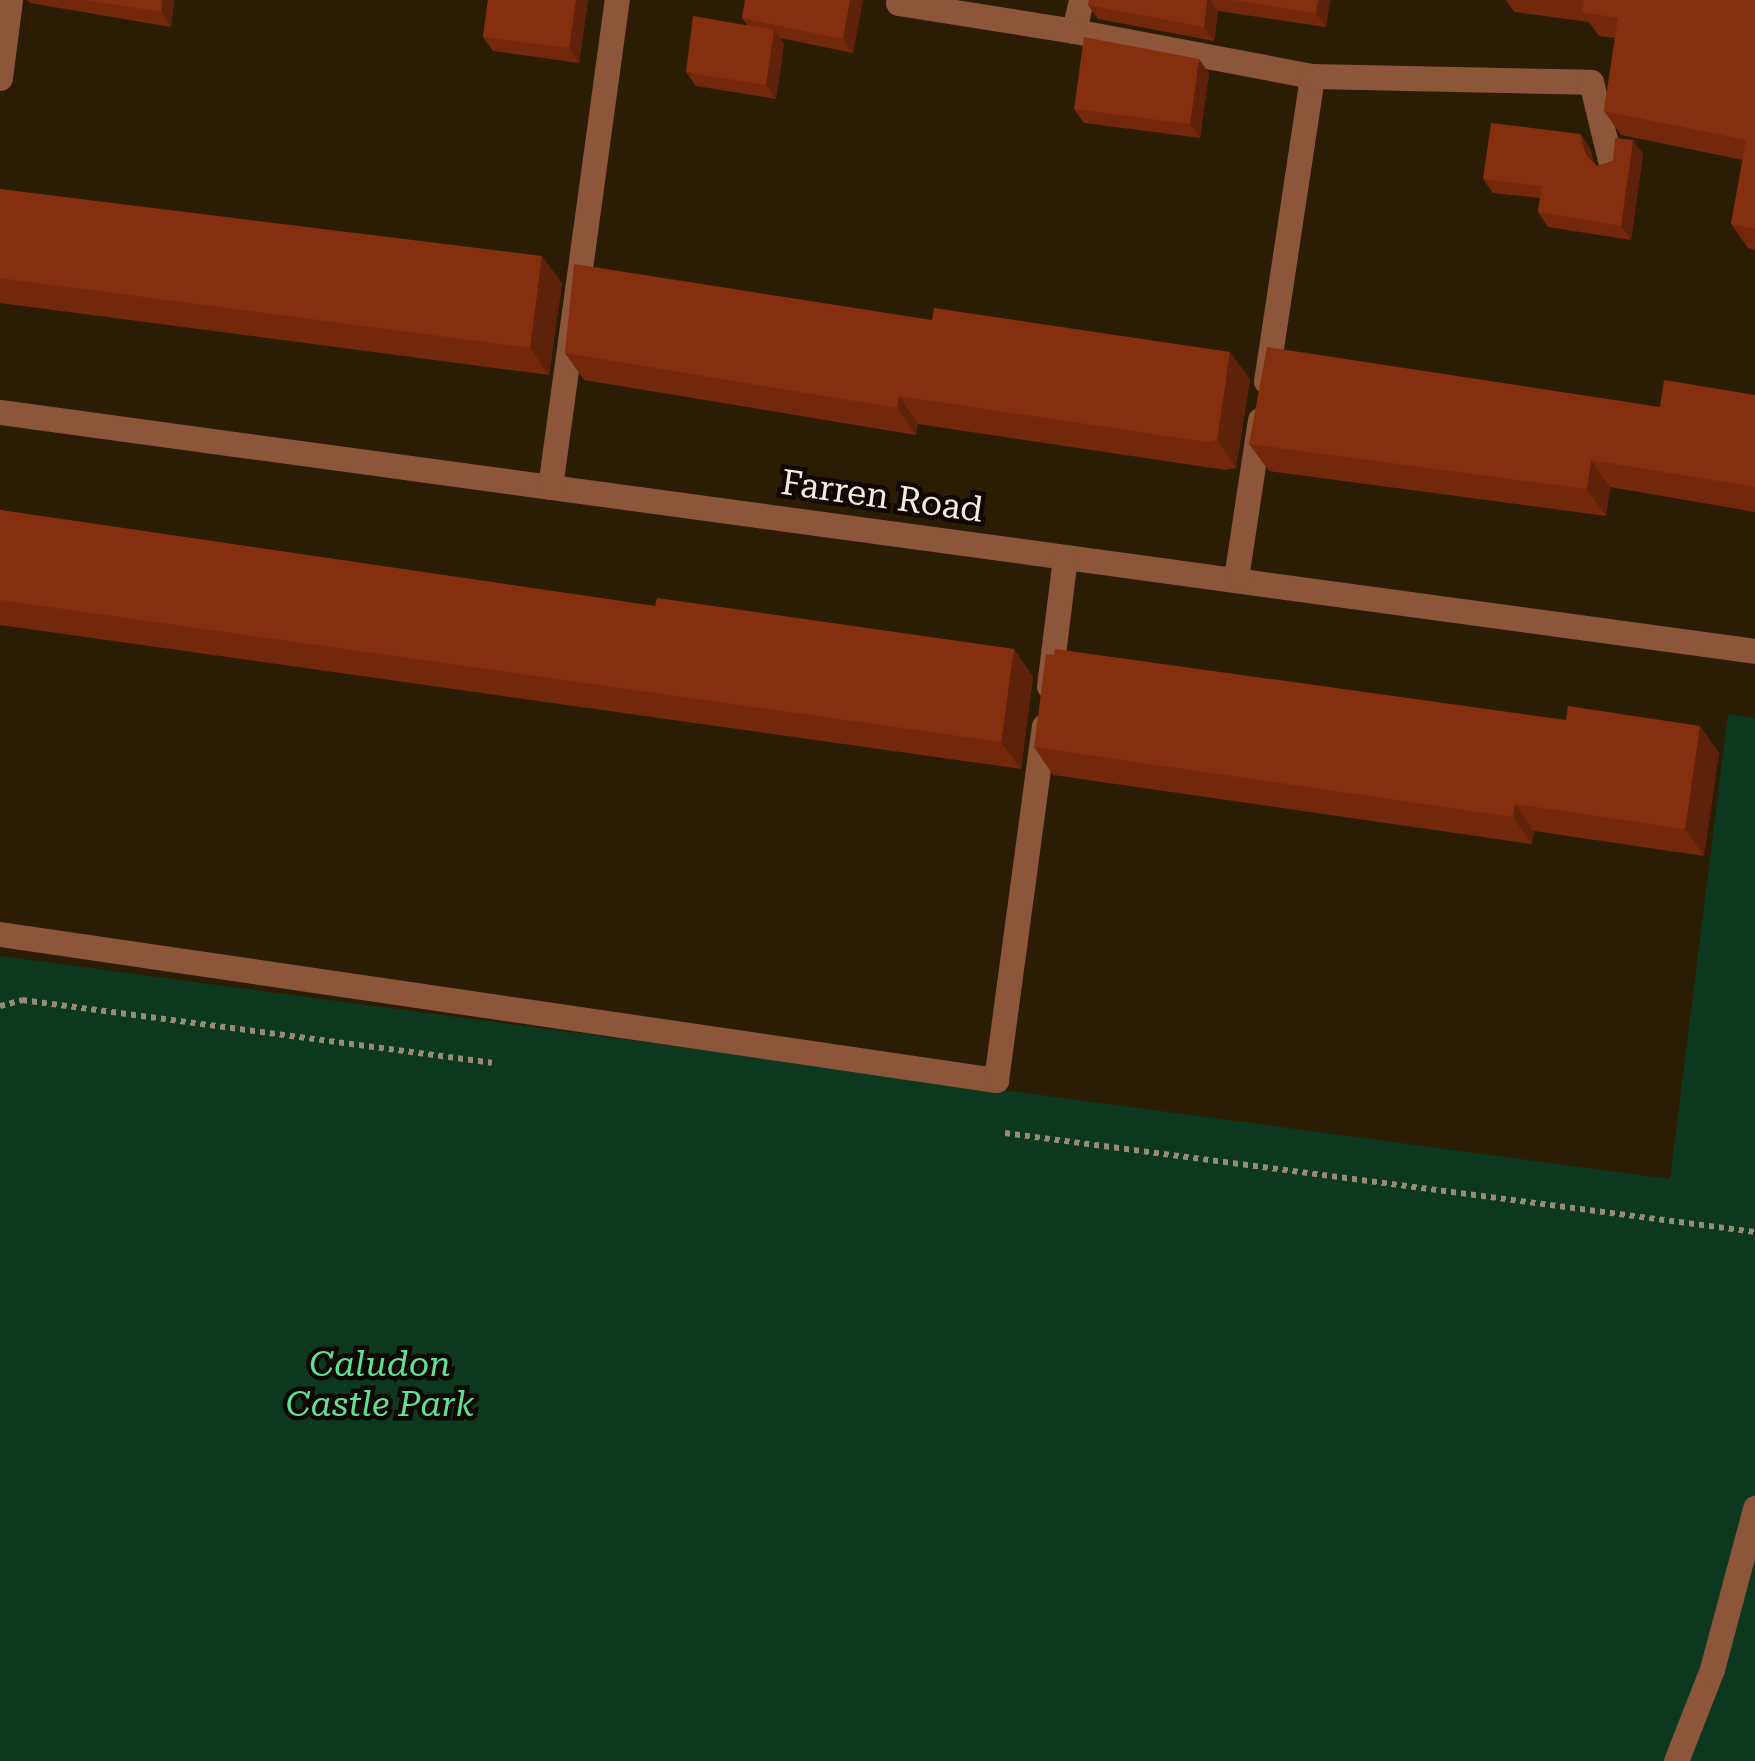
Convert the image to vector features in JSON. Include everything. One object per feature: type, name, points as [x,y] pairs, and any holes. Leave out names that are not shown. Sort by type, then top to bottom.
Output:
[{"type":"street","points":[[0,78],[10,0]]},
{"type":"street","points":[[550,487],[618,0]]},
{"type":"street","points":[[1074,31],[1081,0]]},
{"type":"street","points":[[898,3],[1312,76],[1591,82],[1610,164]]},
{"type":"street","points":[[1236,578],[1312,76]]},
{"type":"street","name":"Farren Road","points":[[0,412],[1755,652]]},
{"type":"street","points":[[0,934],[996,1080],[1065,557]]},
{"type":"street","points":[[1676,1761],[1712,1669],[1755,1508]]},
{"type":"green space","name":"Caludon Castle Park","points":[[1728,714],[1755,718],[1755,1761],[0,1761],[0,956],[1670,1179]]},
{"type":"building","points":[[86,0],[162,0],[161,12]]},
{"type":"building","points":[[488,0],[576,0],[569,48],[483,37]]},
{"type":"building","points":[[745,0],[850,0],[843,39],[742,18]]},
{"type":"building","points":[[1089,0],[1207,0],[1204,27],[1088,5]]},
{"type":"building","points":[[1232,0],[1318,0],[1316,13]]},
{"type":"building","points":[[1584,0],[1755,0],[1755,229],[1731,224],[1746,140],[1604,111],[1618,18],[1582,12]]},
{"type":"building","points":[[693,16],[774,30],[766,85],[686,72]]},
{"type":"building","points":[[1084,37],[1199,59],[1190,124],[1074,109]]},
{"type":"building","points":[[1491,123],[1580,134],[1586,155],[1597,166],[1613,161],[1615,138],[1633,140],[1621,226],[1538,212],[1542,186],[1483,179]]},
{"type":"building","points":[[0,189],[542,256],[530,348],[0,278]]},
{"type":"building","points":[[574,264],[932,320],[934,308],[1230,352],[1217,440],[1207,442],[899,396],[897,408],[565,353]]},
{"type":"building","points":[[1267,347],[1660,407],[1664,380],[1755,395],[1755,487],[1591,460],[1587,489],[1249,444]]},
{"type":"building","points":[[0,510],[655,606],[657,598],[1014,649],[1001,742],[0,600]]},
{"type":"building","points":[[1055,649],[1566,720],[1568,706],[1700,726],[1685,829],[1515,804],[1513,817],[1034,747],[1046,654],[1054,655]]}]
